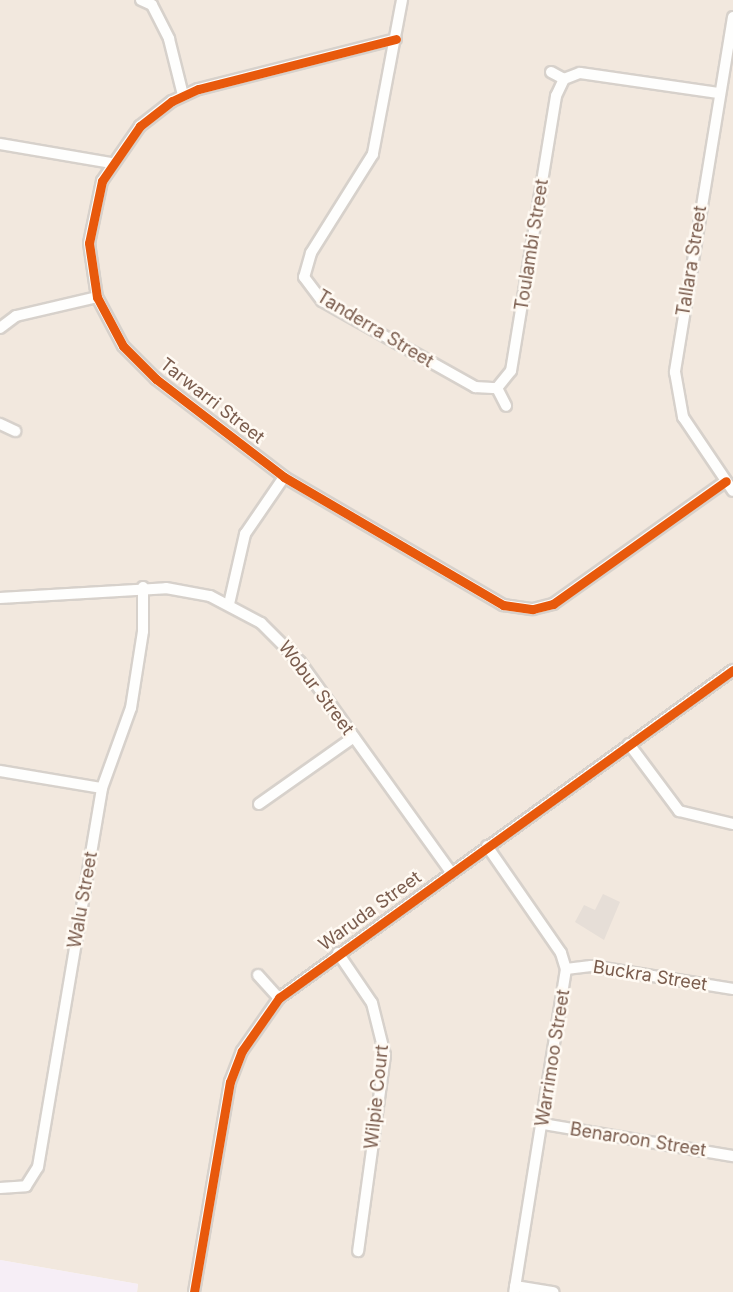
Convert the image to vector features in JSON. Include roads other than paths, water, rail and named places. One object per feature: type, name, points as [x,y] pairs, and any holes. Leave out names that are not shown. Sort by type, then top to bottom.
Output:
[{"type":"street","points":[[141,0],[152,5],[169,39],[183,95]]},
{"type":"street","name":"Tanderra Street","points":[[402,0],[373,154],[311,253],[304,277],[323,301],[475,387],[497,388]]},
{"type":"street","name":"Tallara Street","points":[[733,17],[675,383],[683,417],[733,491]]},
{"type":"street","name":"Tarwarri Street","points":[[396,39],[183,95],[139,126],[111,163],[90,224],[90,261],[97,297],[113,331],[137,362],[284,477],[503,605],[533,609],[553,604],[726,481]]},
{"type":"street","points":[[551,72],[564,79],[580,73],[719,93]]},
{"type":"street","name":"Toulambi Street","points":[[497,388],[511,371],[556,96],[564,79]]},
{"type":"street","points":[[0,144],[111,163]]},
{"type":"street","points":[[0,328],[16,316],[97,297]]},
{"type":"street","points":[[497,388],[506,406]]},
{"type":"street","points":[[0,424],[15,431]]},
{"type":"street","points":[[229,604],[245,534],[284,477]]},
{"type":"street","name":"Wobur Street","points":[[0,598],[143,587],[187,591],[229,604],[285,643],[451,872]]},
{"type":"street","name":"Walu Street","points":[[0,1188],[26,1186],[38,1167],[102,788],[131,708],[143,631],[143,587]]},
{"type":"street","name":"Waruda Street","points":[[194,1292],[230,1082],[242,1051],[279,998],[733,670]]},
{"type":"street","points":[[259,804],[354,737]]},
{"type":"street","points":[[629,744],[679,811],[733,824]]},
{"type":"street","points":[[0,771],[102,788]]},
{"type":"street","name":"Warrimoo Street","points":[[487,846],[562,953],[566,969],[515,1289]]},
{"type":"street","name":"Wilpie Court","points":[[338,954],[372,1003],[385,1055],[358,1251]]},
{"type":"street","name":"Buckra Street","points":[[566,969],[591,966],[733,989]]},
{"type":"street","points":[[258,975],[279,998]]},
{"type":"street","name":"Benaroon Street","points":[[542,1124],[733,1156]]},
{"type":"street","points":[[515,1289],[554,1292]]}]
